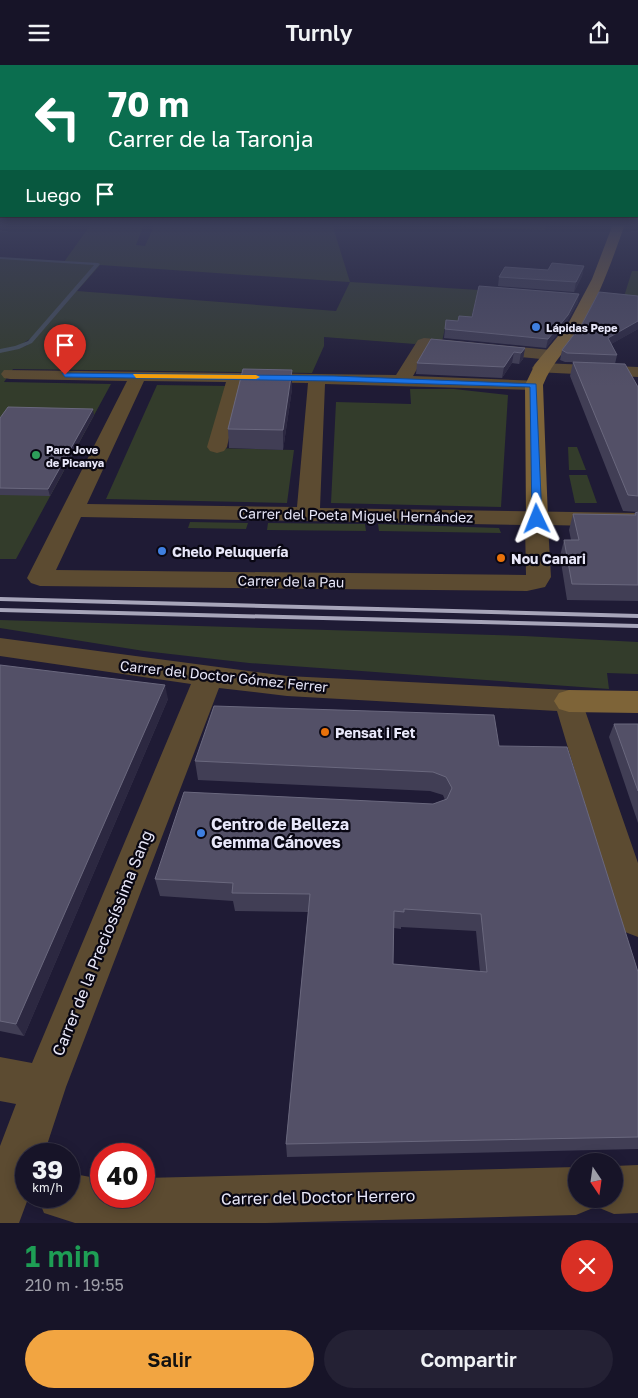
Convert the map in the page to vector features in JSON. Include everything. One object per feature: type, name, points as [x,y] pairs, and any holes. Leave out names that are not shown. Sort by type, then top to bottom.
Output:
[{"type":"street","points":[[537,519],[534,385],[546,361],[575,325],[599,278]]},
{"type":"street","points":[[402,380],[424,343],[638,372]]},
{"type":"street","points":[[10,373],[317,378],[534,385]]},
{"type":"street","points":[[74,510],[138,376]]},
{"type":"street","points":[[308,514],[317,378]]},
{"type":"street","points":[[217,447],[233,384]]},
{"type":"street","name":"Carrer del Poeta Miguel Hernández","points":[[74,510],[638,520]]},
{"type":"street","name":"Carrer de la Pau","points":[[74,510],[40,578],[527,583],[536,581],[539,577],[537,519]]},
{"type":"street","name":"Carrer del Doctor Gómez Ferrer","points":[[0,647],[287,686],[569,701]]},
{"type":"street","name":"Carrer de la Preciosíssima Sang","points":[[12,1196],[44,1087],[179,795],[209,676]]},
{"type":"street","points":[[638,702],[569,701],[638,919]]},
{"type":"street","points":[[0,1079],[44,1087]]},
{"type":"street","points":[[623,1190],[638,1189]]},
{"type":"street","name":"Carrer del Doctor Herrero","points":[[80,1200],[96,1203],[568,1191]]},
{"type":"green space","points":[[0,278],[88,278],[77,291],[336,311],[350,282],[479,290],[469,325],[446,323],[442,342],[422,341],[415,344],[324,337],[324,346],[312,373],[13,369],[4,382],[111,384],[16,559],[0,559],[0,351],[26,346],[41,332],[17,347],[0,350]]},
{"type":"green space","points":[[292,278],[349,278],[350,282]]},
{"type":"green space","points":[[630,278],[638,278],[638,304],[622,303]]},
{"type":"green space","points":[[157,385],[230,386],[212,448],[294,450],[287,503],[106,499]]},
{"type":"green space","points":[[410,389],[454,389],[508,395],[501,507],[331,503],[336,402],[411,404]]},
{"type":"green space","points":[[568,447],[577,447],[586,470],[569,470]]},
{"type":"green space","points":[[569,475],[587,475],[597,503],[575,503]]},
{"type":"green space","points":[[190,522],[248,523],[246,529],[188,528]]},
{"type":"green space","points":[[268,523],[365,524],[366,531],[267,530]]},
{"type":"green space","points":[[378,524],[499,528],[501,533],[379,531]]},
{"type":"green space","points":[[0,620],[524,636],[638,642],[638,674],[607,673],[609,689],[249,663],[144,651],[0,628]]},
{"type":"building","points":[[515,278],[578,278],[576,282]]},
{"type":"building","points":[[479,286],[579,294],[568,315],[548,339],[445,329],[446,320],[458,321],[459,316],[472,317]]},
{"type":"building","points":[[599,292],[638,296],[638,321],[608,338],[617,355],[567,353],[562,350],[582,324]]},
{"type":"building","points":[[431,339],[525,348],[521,353],[514,352],[504,367],[417,363]]},
{"type":"building","points":[[573,362],[625,364],[638,387],[638,496],[628,495]]},
{"type":"building","points":[[243,369],[292,370],[283,430],[228,429]]},
{"type":"building","points":[[8,407],[93,409],[48,489],[0,488],[0,418]]},
{"type":"building","points":[[638,512],[638,585],[572,584],[564,540],[579,540],[573,514],[636,515],[635,513]]},
{"type":"building","points":[[0,665],[165,685],[16,1024],[0,1021]]},
{"type":"building","points":[[214,706],[494,715],[499,746],[567,747],[638,972],[638,1137],[286,1144],[310,894],[232,893],[233,883],[155,879],[184,792],[433,804],[447,799],[452,788],[446,777],[433,772],[195,761]],"holes":[[[404,909],[481,914],[487,972],[393,964],[394,911],[404,912]]]},
{"type":"building","points":[[614,724],[638,724],[638,791]]},
{"type":"waterway","points":[[0,351],[17,348],[30,342],[86,278]]},
{"type":"railway","points":[[0,599],[638,616]]},
{"type":"railway","points":[[0,610],[638,626]]},
{"type":"slow traffic","points":[[136,376],[256,377]]},
{"type":"place","name":"Lápidas Pepe","points":[[536,327]]},
{"type":"place","name":"Parc Jove de Picanya","points":[[36,455]]},
{"type":"place","name":"Chelo Peluquería","points":[[162,551]]},
{"type":"place","name":"Nou Canari","points":[[501,558]]},
{"type":"place","name":"Pensat i Fet","points":[[325,732]]},
{"type":"place","name":"Centro de Belleza Gemma Cánoves","points":[[201,833]]},
{"type":"route","points":[[65,375],[334,378],[534,385],[533,414],[537,519]]}]
